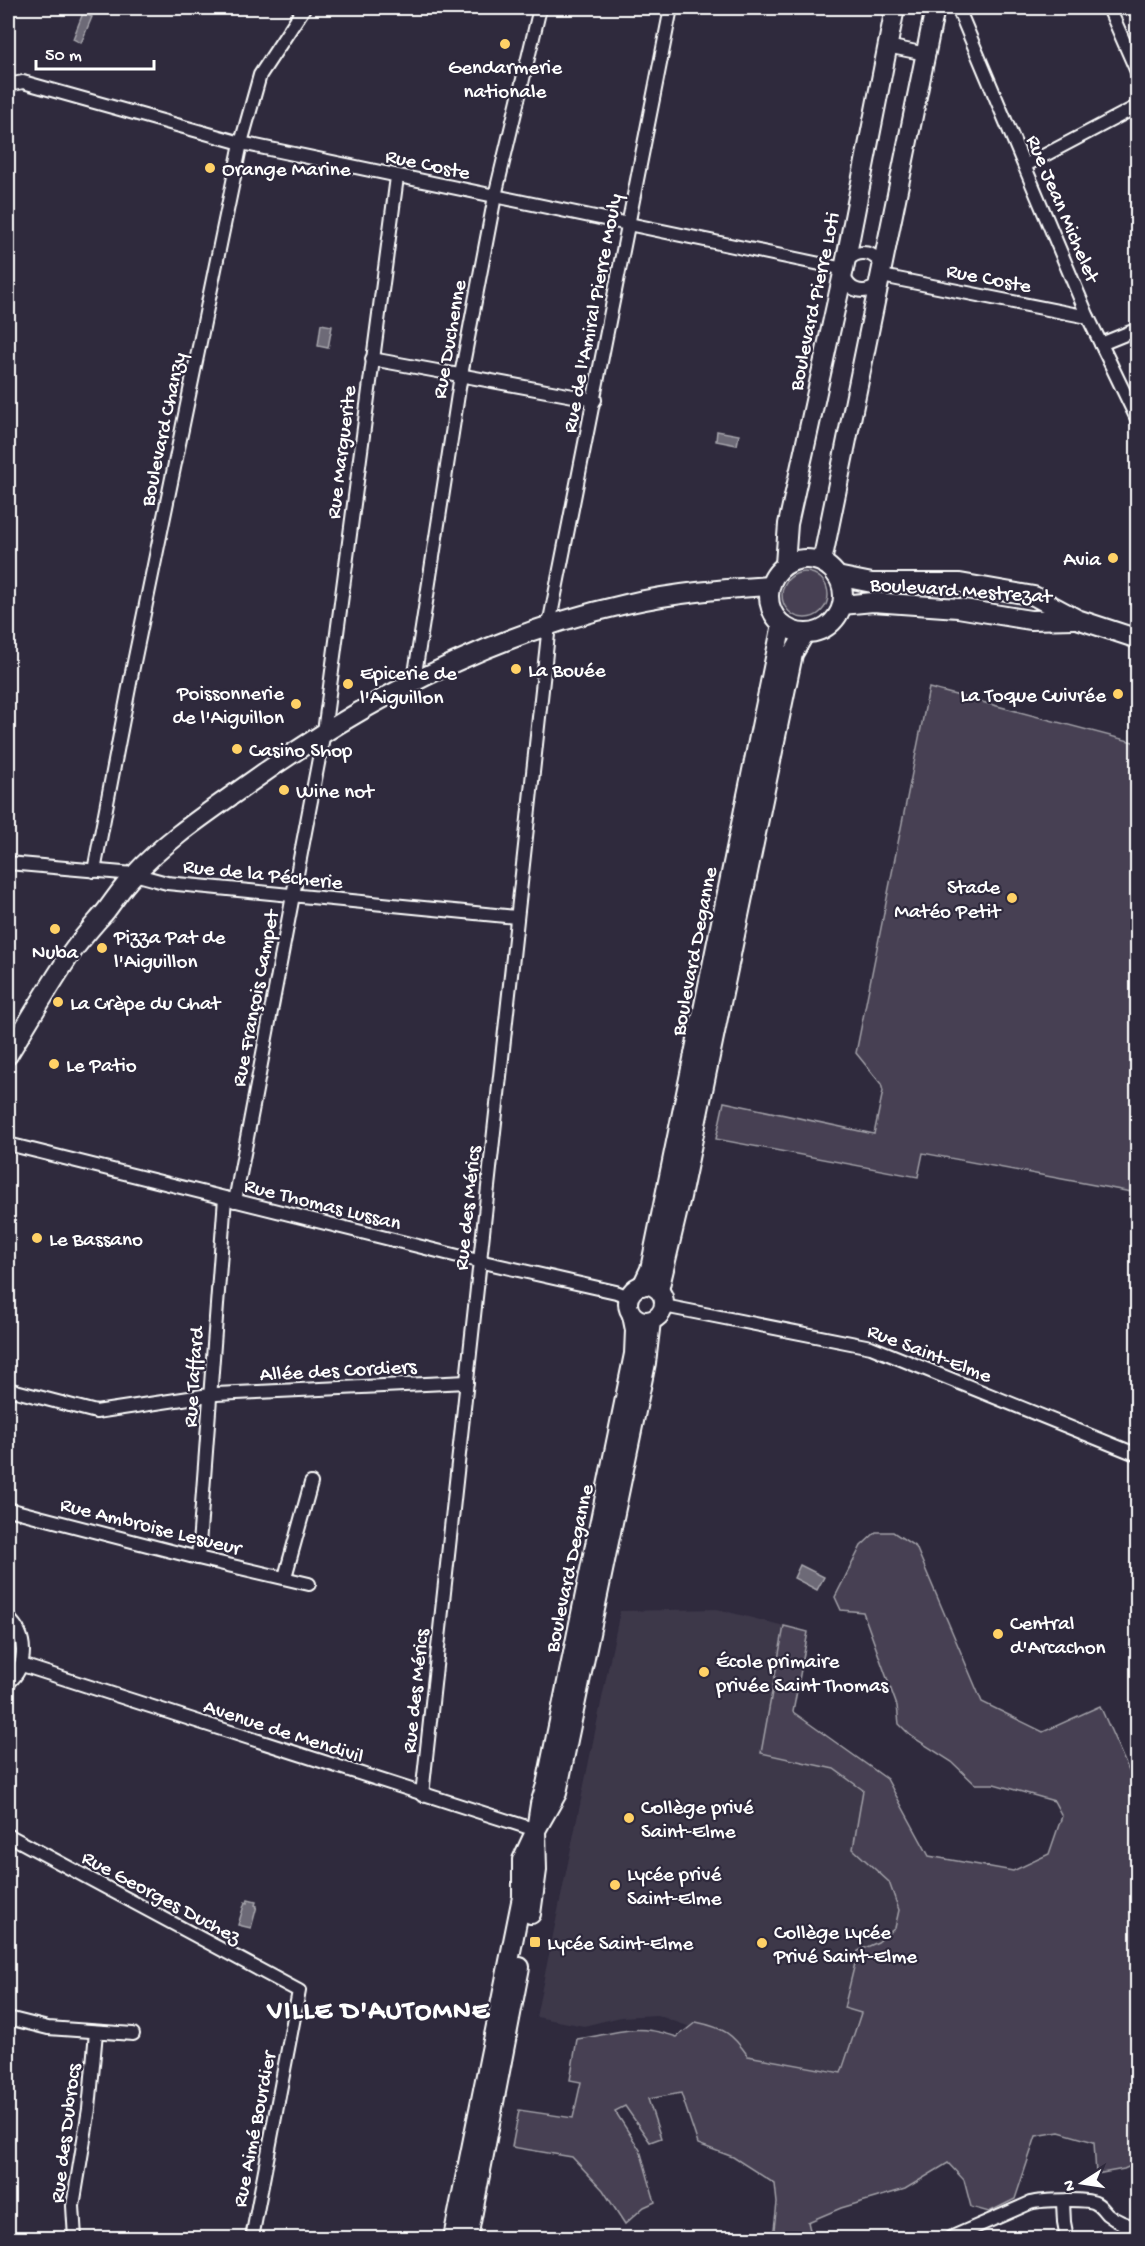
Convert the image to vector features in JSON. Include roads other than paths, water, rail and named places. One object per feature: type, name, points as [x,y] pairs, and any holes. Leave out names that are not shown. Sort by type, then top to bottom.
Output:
[{"type":"street","name":"Boulevard Chanzy","points":[[94,871],[135,656],[241,143],[260,75],[304,8]]},
{"type":"street","name":"Rue Duchenne","points":[[414,681],[460,375],[495,196],[540,8]]},
{"type":"street","name":"Rue de l'Amiral Pierre Mouly","points":[[549,625],[671,8]]},
{"type":"street","name":"Boulevard Pierre Loti","points":[[785,564],[788,524],[844,269],[895,8]]},
{"type":"street","points":[[822,562],[935,8]]},
{"type":"street","name":"Rue Jean Michelet","points":[[958,8],[1088,317],[1137,421]]},
{"type":"street","points":[[1109,8],[1137,74]]},
{"type":"street","points":[[887,46],[926,54]]},
{"type":"street","name":"Rue Coste","points":[[8,85],[23,82],[241,143],[844,269]]},
{"type":"street","points":[[1026,165],[1137,106]]},
{"type":"street","name":"Rue Marguerite","points":[[324,732],[398,177]]},
{"type":"street","points":[[867,254],[877,260],[882,276],[875,287],[862,292],[846,282],[844,269],[850,258],[867,254]]},
{"type":"street","name":"Rue Coste","points":[[882,276],[1088,317]]},
{"type":"street","points":[[1101,344],[1137,328]]},
{"type":"street","points":[[372,359],[595,400]]},
{"type":"street","points":[[810,558],[822,562],[837,576],[842,585],[842,605],[838,614],[825,628],[805,633],[792,630],[782,624],[770,607],[770,586],[778,570],[785,564],[797,559],[810,558]]},
{"type":"street","name":"Boulevard Mestrezat","points":[[837,576],[872,583],[960,584],[1034,596],[1077,619],[1137,639]]},
{"type":"street","points":[[8,1055],[71,954],[134,874],[216,807],[324,732],[414,681],[464,657],[549,625],[626,604],[682,594],[770,586]]},
{"type":"street","name":"Boulevard Mestrezat","points":[[842,605],[873,602],[958,608],[1030,620],[1077,619]]},
{"type":"street","name":"Boulevard Deganne","points":[[453,2238],[522,1897],[522,1860],[557,1793],[643,1375],[651,1321],[642,1321],[650,1269],[782,624]]},
{"type":"street","name":"Rue des Mérics","points":[[422,1795],[549,625]]},
{"type":"street","name":"Boulevard Deganne","points":[[468,2238],[534,1894],[537,1870],[536,1830],[634,1354],[635,1330],[681,1197],[793,654],[805,633]]},
{"type":"street","name":"Rue François Campet","points":[[230,1200],[294,895],[324,732]]},
{"type":"street","name":"Rue de la Pécherie","points":[[8,863],[134,874],[167,883],[516,917]]},
{"type":"street","name":"Rue Thomas Lussan","points":[[8,1144],[480,1262],[645,1299]]},
{"type":"street","name":"Rue Taffard","points":[[198,1558],[210,1396],[230,1200]]},
{"type":"street","name":"Rue Saint-Elme","points":[[645,1299],[871,1347],[1137,1455]]},
{"type":"street","name":"Allée des Cordiers","points":[[8,1389],[96,1412],[210,1396],[467,1382]]},
{"type":"street","points":[[285,1577],[311,1483]]},
{"type":"street","name":"Rue Ambroise Lesueur","points":[[8,1509],[309,1584]]},
{"type":"street","points":[[8,1618],[19,1633],[24,1650],[22,1665],[8,1683]]},
{"type":"street","name":"Avenue de Mendivil","points":[[22,1665],[536,1830]]},
{"type":"street","name":"Rue Georges Duchez","points":[[8,1835],[299,1991]]},
{"type":"street","name":"Rue Aimé Bourdier","points":[[252,2238],[299,1991]]},
{"type":"street","points":[[8,2018],[48,2028],[133,2034]]},
{"type":"street","name":"Rue des Dubrocs","points":[[75,2238],[73,2206],[89,2109],[96,2032]]},
{"type":"street","points":[[950,2238],[1030,2203],[1040,2201],[1084,2200],[1096,2203],[1114,2220],[1137,2228]]},
{"type":"street","points":[[1063,2202],[1067,2238]]},
{"type":"place","name":"Gendarmerie nationale","points":[[505,44]]},
{"type":"place","name":"Orange Marine","points":[[210,168]]},
{"type":"place","name":"Avia","points":[[1113,558]]},
{"type":"place","name":"La Bouée","points":[[516,669]]},
{"type":"place","name":"Epicerie de l'Aiguillon","points":[[348,684]]},
{"type":"place","name":"La Toque Cuivrée","points":[[1118,694]]},
{"type":"place","name":"Poissonnerie de l'Aiguillon","points":[[296,704]]},
{"type":"place","name":"Casino Shop","points":[[237,749]]},
{"type":"place","name":"Wine not","points":[[284,790]]},
{"type":"place","name":"Stade Matéo Petit","points":[[1012,898]]},
{"type":"place","name":"Nuba","points":[[55,929]]},
{"type":"place","name":"Pizza Pat de l'Aiguillon","points":[[102,948]]},
{"type":"place","name":"La Crèpe du Chat","points":[[58,1002]]},
{"type":"place","name":"Le Patio","points":[[54,1064]]},
{"type":"place","name":"Le Bassano","points":[[37,1238]]},
{"type":"place","name":"Central d'Arcachon","points":[[998,1634]]},
{"type":"place","name":"École primaire privée Saint Thomas","points":[[704,1672]]},
{"type":"place","name":"Collège privé Saint-Elme","points":[[629,1818]]},
{"type":"place","name":"Lycée privé Saint-Elme","points":[[615,1885]]},
{"type":"place","name":"Lycée Saint-Elme","points":[[535,1942]]},
{"type":"place","name":"Collège Lycée Privé Saint-Elme","points":[[762,1943]]},
{"type":"district","name":"VILLE D'AUTOMNE","points":[[379,2009]]}]
